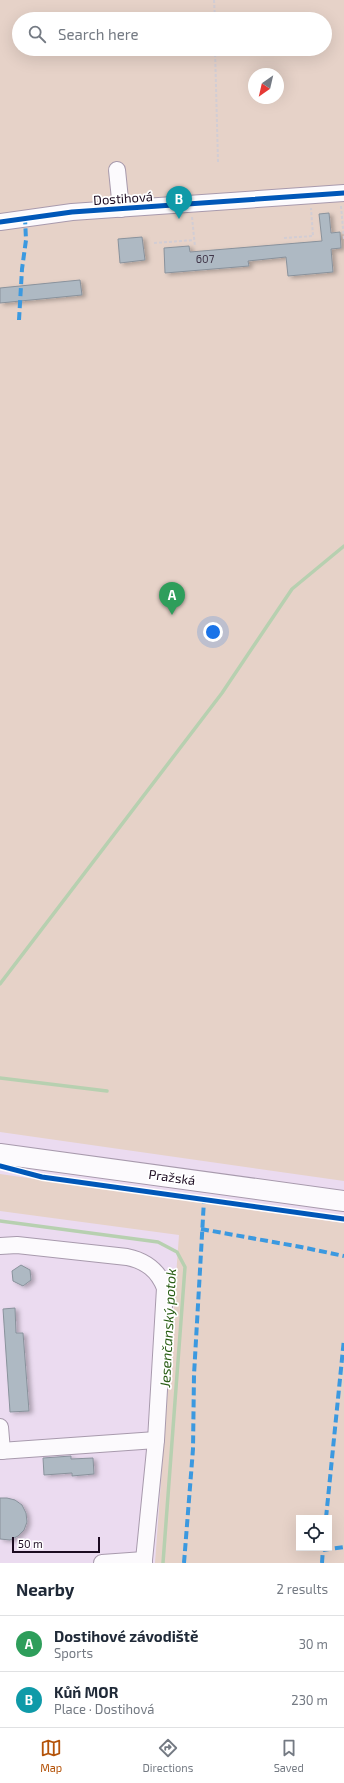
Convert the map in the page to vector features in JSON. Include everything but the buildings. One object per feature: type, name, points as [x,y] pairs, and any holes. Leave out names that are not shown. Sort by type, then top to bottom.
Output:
[{"type":"main road","name":"Pražská","points":[[0,1154],[344,1201]]},
{"type":"street","points":[[117,170],[120,209]]},
{"type":"street","name":"Dostihová","points":[[0,222],[72,212],[342,197]]},
{"type":"street","points":[[0,1246],[17,1245],[127,1257],[148,1264],[161,1278],[165,1288],[156,1440],[144,1562],[102,1563]]},
{"type":"street","points":[[0,1427],[1,1451],[156,1440]]},
{"type":"path","points":[[214,0],[215,12]]},
{"type":"path","points":[[215,56],[218,162]]},
{"type":"path","points":[[342,197],[344,240]]},
{"type":"path","points":[[284,238],[313,236],[310,202]]},
{"type":"path","points":[[192,211],[195,248]]},
{"type":"path","points":[[154,243],[194,240]]},
{"type":"shaded area","points":[[0,0],[344,0],[344,1181],[0,1132]]},
{"type":"shaded area","points":[[0,1174],[344,1223],[344,1563],[155,1563],[179,1235],[0,1211]]},
{"type":"waterway","points":[[0,984],[222,693],[292,589],[344,546]]},
{"type":"waterway","points":[[0,1078],[107,1091]]},
{"type":"waterway","name":"Jesenčanský potok","points":[[0,1221],[158,1242],[177,1252],[185,1267],[163,1563]]},
{"type":"marked path","points":[[19,320],[22,269],[26,240],[25,218]]},
{"type":"marked path","points":[[184,1563],[193,1449],[194,1375],[204,1200]]},
{"type":"marked path","points":[[201,1229],[344,1256]]},
{"type":"marked path","points":[[326,1515],[344,1339]]},
{"type":"marked path","points":[[332,1549],[344,1547]]},
{"type":"marked path","points":[[322,1563],[323,1551]]},
{"type":"cycle path","points":[[0,222],[72,212],[344,193]]},
{"type":"cycle path","points":[[0,1166],[42,1177],[344,1219]]},
{"type":"place","name":"Kůň MOR","points":[[179,219]]},
{"type":"place","name":"Dostihové závodiště","points":[[172,615]]}]
